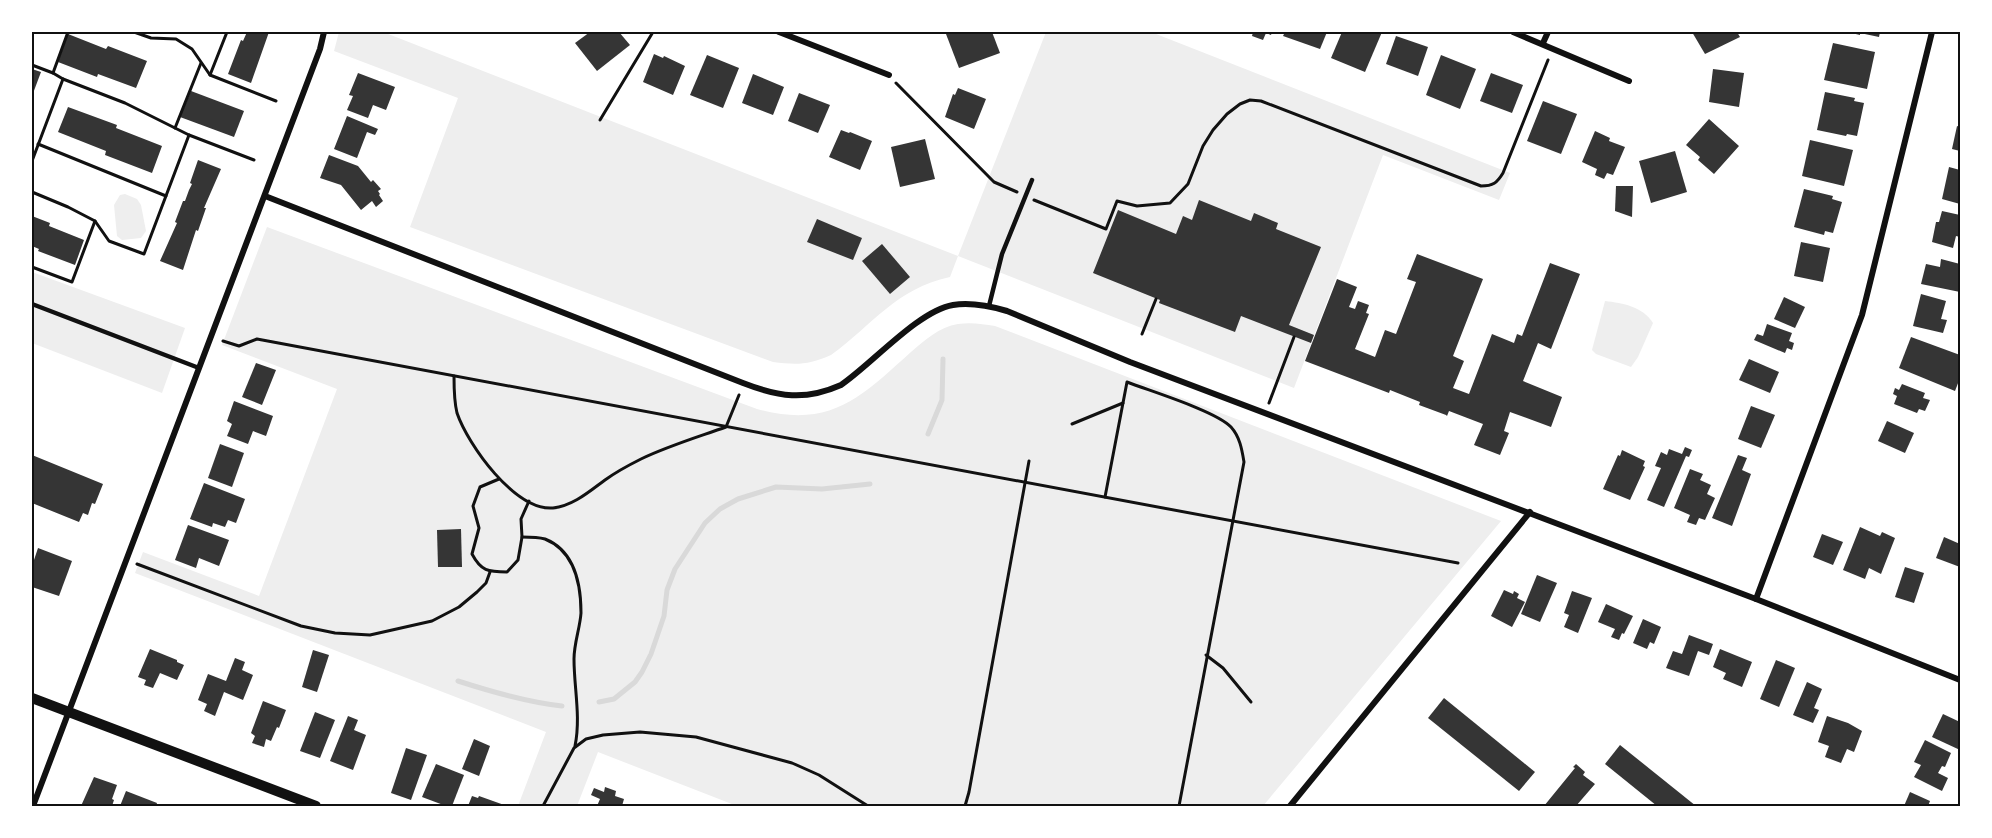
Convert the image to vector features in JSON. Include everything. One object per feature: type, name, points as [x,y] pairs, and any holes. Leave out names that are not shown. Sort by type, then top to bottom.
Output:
[{"type":"street","points":[[33,807],[265,196],[320,49],[324,32]]},
{"type":"street","points":[[779,32],[889,75]]},
{"type":"street","points":[[1514,32],[1629,81]]},
{"type":"street","points":[[1543,43],[1548,32]]},
{"type":"street","points":[[1756,598],[1862,315],[1932,32]]},
{"type":"street","points":[[265,196],[743,384],[779,394],[811,395],[841,385],[916,323],[942,308],[970,304],[1008,311],[1130,362],[1756,598],[1960,680]]},
{"type":"street","points":[[1290,807],[1530,512]]},
{"type":"street","points":[[32,698],[316,807]]},
{"type":"lane","points":[[989,306],[1002,254],[1032,180]]},
{"type":"lane","points":[[32,304],[199,368]]},
{"type":"path","points":[[53,73],[68,32]]},
{"type":"path","points":[[134,32],[151,38],[176,39],[192,49],[210,75],[276,101]]},
{"type":"path","points":[[210,75],[227,32]]},
{"type":"path","points":[[600,120],[653,32]]},
{"type":"path","points":[[889,75],[994,182],[1107,229],[1117,201],[1137,206],[1170,202],[1188,184],[1203,146],[1213,130],[1233,109],[1250,100],[1261,101],[1481,186],[1491,186],[1498,182],[1503,173],[1553,47]]},
{"type":"path","points":[[175,128],[201,62]]},
{"type":"path","points":[[32,65],[125,103],[189,135],[254,160]]},
{"type":"path","points":[[32,161],[63,79]]},
{"type":"path","points":[[32,192],[95,221],[109,241],[144,254],[189,135]]},
{"type":"path","points":[[38,144],[166,196]]},
{"type":"path","points":[[32,267],[72,282],[95,221]]},
{"type":"path","points":[[1142,334],[1156,299]]},
{"type":"path","points":[[1266,412],[1294,337]]},
{"type":"path","points":[[223,341],[239,346],[256,339],[1458,563]]},
{"type":"path","points":[[454,376],[455,405],[458,415],[476,449],[500,479],[519,496],[538,506],[553,508],[570,503],[640,460],[726,427],[739,395]]},
{"type":"path","points":[[1105,497],[1126,382],[1215,416],[1231,427],[1241,443],[1244,462],[1179,807]]},
{"type":"path","points":[[1072,424],[1123,403]]},
{"type":"path","points":[[965,807],[1029,461]]},
{"type":"path","points":[[500,479],[480,487],[473,506],[479,528],[472,554],[478,565],[490,572],[507,572],[518,560],[522,537],[521,519],[529,501]]},
{"type":"path","points":[[522,537],[544,539],[558,547],[573,564],[578,580],[581,614],[574,658],[578,731],[574,748],[543,807]]},
{"type":"path","points":[[127,560],[301,626],[335,633],[370,634],[432,621],[459,607],[477,592],[486,582],[490,572]]},
{"type":"path","points":[[1206,655],[1223,668],[1251,702]]},
{"type":"path","points":[[574,748],[586,739],[603,735],[640,732],[696,737],[792,763],[819,775],[868,807]]},
{"type":"shaded area","points":[[339,32],[383,32],[958,256],[950,277],[914,290],[900,299],[831,355],[809,362],[781,363],[773,362],[410,227],[458,98],[334,51]]},
{"type":"shaded area","points":[[1046,32],[1151,32],[1510,173],[1499,200],[1383,155],[1294,388],[958,256]]},
{"type":"shaded area","points":[[125,194],[137,199],[141,205],[146,231],[141,238],[122,240],[117,236],[114,205],[120,195]]},
{"type":"shaded area","points":[[267,227],[757,409],[782,414],[805,415],[824,412],[842,405],[859,396],[922,343],[945,328],[968,323],[995,326],[1501,521],[1263,806],[737,806],[598,752],[577,806],[518,806],[546,732],[135,573],[143,552],[259,596],[337,389],[222,345]]},
{"type":"shaded area","points":[[32,272],[185,328],[162,393],[32,343]]},
{"type":"shaded area","points":[[1605,301],[1638,310],[1653,323],[1631,367],[1596,354],[1592,350]]},
{"type":"building","points":[[247,32],[269,32],[251,83],[228,74],[241,40],[243,41]]},
{"type":"building","points":[[590,32],[619,32],[630,45],[597,71],[575,43]]},
{"type":"building","points":[[992,32],[1000,53],[959,68],[946,34]]},
{"type":"building","points":[[1253,32],[1272,32],[1271,35],[1266,33],[1263,40],[1252,36]]},
{"type":"building","points":[[1285,32],[1327,32],[1320,49],[1283,36]]},
{"type":"building","points":[[1342,32],[1382,32],[1365,72],[1331,58]]},
{"type":"building","points":[[1692,32],[1737,32],[1740,37],[1705,54]]},
{"type":"building","points":[[1847,32],[1880,32],[1879,37]]},
{"type":"building","points":[[68,34],[106,49],[108,46],[147,61],[136,88],[98,74],[97,77],[58,62]]},
{"type":"building","points":[[1396,36],[1428,47],[1418,76],[1386,64]]},
{"type":"building","points":[[1833,43],[1875,52],[1867,89],[1824,80]]},
{"type":"building","points":[[654,54],[685,66],[673,95],[643,82]]},
{"type":"building","points":[[707,55],[739,68],[723,108],[690,95]]},
{"type":"building","points":[[1441,55],[1476,69],[1460,109],[1426,95]]},
{"type":"building","points":[[32,69],[41,72],[32,96]]},
{"type":"building","points":[[1713,69],[1744,73],[1739,107],[1709,102]]},
{"type":"building","points":[[358,73],[395,87],[386,110],[373,105],[368,118],[347,110],[353,96],[349,95]]},
{"type":"building","points":[[1491,73],[1523,85],[1512,113],[1480,101]]},
{"type":"building","points":[[753,74],[784,87],[773,115],[742,103]]},
{"type":"building","points":[[958,88],[986,99],[974,129],[945,117],[953,94],[955,95]]},
{"type":"building","points":[[191,91],[244,111],[234,137],[180,117]]},
{"type":"building","points":[[1825,92],[1855,98],[1854,101],[1864,103],[1857,136],[1817,130]]},
{"type":"building","points":[[799,93],[830,105],[818,133],[788,121]]},
{"type":"building","points":[[1543,101],[1577,114],[1561,154],[1527,141]]},
{"type":"building","points":[[68,107],[117,125],[116,128],[162,146],[152,173],[105,155],[106,151],[58,132]]},
{"type":"building","points":[[347,116],[378,129],[375,135],[367,132],[357,158],[334,149]]},
{"type":"building","points":[[1709,119],[1739,146],[1714,174],[1686,145]]},
{"type":"building","points":[[1957,126],[1960,127],[1960,151],[1952,149]]},
{"type":"building","points":[[841,130],[872,141],[860,170],[829,157]]},
{"type":"building","points":[[1595,131],[1610,138],[1609,141],[1625,147],[1613,175],[1607,173],[1604,179],[1595,175],[1597,169],[1582,162]]},
{"type":"building","points":[[925,139],[935,179],[900,187],[891,147]]},
{"type":"building","points":[[1810,140],[1853,150],[1844,186],[1802,176]]},
{"type":"building","points":[[1675,151],[1687,192],[1651,203],[1639,161]]},
{"type":"building","points":[[329,155],[358,166],[371,182],[373,180],[381,189],[378,191],[383,201],[376,207],[372,201],[361,210],[341,185],[320,178]]},
{"type":"building","points":[[198,160],[221,169],[204,208],[206,208],[183,270],[160,261],[192,184],[190,183]]},
{"type":"building","points":[[1949,167],[1960,170],[1960,204],[1942,199]]},
{"type":"building","points":[[1616,186],[1633,186],[1632,217],[1615,211]]},
{"type":"building","points":[[1804,189],[1833,196],[1832,199],[1842,202],[1833,233],[1825,231],[1824,235],[1794,227]]},
{"type":"building","points":[[1199,200],[1251,221],[1254,213],[1278,223],[1276,229],[1321,247],[1289,325],[1314,335],[1311,343],[1241,316],[1235,332],[1159,303],[1160,300],[1093,273],[1118,210],[1176,234],[1183,216],[1192,220]]},
{"type":"building","points":[[1942,211],[1960,215],[1960,237],[1956,236],[1953,248],[1932,242],[1936,222],[1939,222]]},
{"type":"building","points":[[32,216],[50,223],[49,226],[84,240],[75,265],[38,251],[39,249],[32,246]]},
{"type":"building","points":[[817,219],[862,238],[853,260],[807,242]]},
{"type":"building","points":[[1801,242],[1830,248],[1823,282],[1794,276]]},
{"type":"building","points":[[882,244],[910,277],[890,294],[862,261]]},
{"type":"building","points":[[1417,254],[1483,279],[1453,356],[1464,361],[1453,388],[1469,394],[1492,334],[1514,343],[1517,334],[1522,336],[1550,263],[1580,274],[1551,349],[1538,343],[1523,381],[1562,397],[1551,427],[1510,412],[1504,431],[1509,433],[1500,455],[1474,445],[1483,424],[1449,411],[1447,416],[1390,390],[1389,393],[1305,361],[1337,279],[1357,287],[1349,307],[1355,309],[1358,301],[1369,305],[1366,313],[1369,314],[1355,349],[1375,357],[1385,330],[1396,334],[1416,282],[1407,279]]},
{"type":"building","points":[[1941,259],[1960,264],[1960,292],[1921,284],[1926,264],[1940,267]]},
{"type":"building","points":[[1921,294],[1946,301],[1941,319],[1947,320],[1943,333],[1913,326]]},
{"type":"building","points":[[1784,297],[1805,307],[1795,328],[1774,319]]},
{"type":"building","points":[[1767,324],[1792,333],[1789,341],[1794,343],[1792,350],[1787,348],[1785,353],[1754,340],[1757,334],[1763,336]]},
{"type":"building","points":[[1911,337],[1960,355],[1960,378],[1955,391],[1899,368]]},
{"type":"building","points":[[1749,359],[1779,372],[1770,393],[1739,380]]},
{"type":"building","points":[[256,363],[276,370],[262,405],[242,397]]},
{"type":"building","points":[[1902,384],[1925,393],[1923,398],[1930,400],[1925,411],[1919,409],[1917,413],[1894,404],[1897,396],[1893,394],[1895,388],[1899,390]]},
{"type":"building","points":[[234,401],[273,416],[266,436],[253,431],[248,444],[227,436],[232,424],[227,421]]},
{"type":"building","points":[[1751,406],[1775,415],[1761,448],[1738,439]]},
{"type":"building","points":[[1887,421],[1914,433],[1905,453],[1878,441]]},
{"type":"building","points":[[220,444],[244,453],[232,487],[208,478]]},
{"type":"building","points":[[1685,447],[1692,450],[1689,457],[1686,456],[1664,507],[1647,500],[1661,468],[1655,466],[1661,452],[1667,455],[1669,449],[1682,454]]},
{"type":"building","points":[[1622,450],[1645,461],[1643,466],[1645,467],[1630,500],[1603,489]]},
{"type":"building","points":[[32,455],[103,484],[88,515],[83,513],[79,522],[32,503]]},
{"type":"building","points":[[1738,455],[1747,458],[1742,470],[1751,474],[1732,526],[1712,518]]},
{"type":"building","points":[[1690,469],[1703,474],[1700,480],[1711,485],[1707,494],[1715,498],[1705,520],[1699,518],[1696,525],[1687,522],[1690,515],[1674,508]]},
{"type":"building","points":[[204,483],[245,499],[236,523],[228,520],[225,527],[213,523],[212,527],[190,519]]},
{"type":"building","points":[[188,525],[229,540],[219,566],[199,558],[196,568],[175,560]]},
{"type":"building","points":[[1860,527],[1880,536],[1882,532],[1895,538],[1881,574],[1869,568],[1865,579],[1843,570]]},
{"type":"building","points":[[461,529],[462,567],[438,567],[437,530]]},
{"type":"building","points":[[1822,534],[1843,542],[1833,565],[1813,557]]},
{"type":"building","points":[[1944,537],[1960,544],[1960,567],[1936,558]]},
{"type":"building","points":[[38,548],[72,561],[59,596],[32,587],[32,566]]},
{"type":"building","points":[[1905,567],[1924,573],[1914,603],[1895,597]]},
{"type":"building","points":[[1537,575],[1557,583],[1540,622],[1521,614]]},
{"type":"building","points":[[1504,590],[1513,594],[1514,591],[1519,594],[1517,598],[1525,602],[1512,627],[1491,616]]},
{"type":"building","points":[[1572,591],[1592,598],[1578,633],[1564,627],[1569,615],[1564,613]]},
{"type":"building","points":[[1606,604],[1633,616],[1619,640],[1611,637],[1615,629],[1598,622]]},
{"type":"building","points":[[1643,619],[1661,627],[1654,644],[1650,642],[1647,649],[1633,643]]},
{"type":"building","points":[[1689,635],[1713,644],[1709,655],[1698,651],[1689,676],[1666,668],[1673,651],[1682,654]]},
{"type":"building","points":[[150,649],[184,665],[177,680],[160,673],[153,688],[144,685],[146,680],[138,677]]},
{"type":"building","points":[[1720,649],[1752,662],[1742,687],[1723,679],[1726,673],[1713,667]]},
{"type":"building","points":[[313,650],[329,655],[317,692],[302,687]]},
{"type":"building","points":[[235,658],[245,662],[242,670],[253,675],[243,700],[224,692],[215,716],[204,711],[207,704],[198,700],[208,674],[226,681]]},
{"type":"building","points":[[1776,660],[1795,668],[1779,707],[1760,699]]},
{"type":"building","points":[[1807,682],[1822,689],[1814,708],[1819,710],[1813,723],[1793,715]]},
{"type":"building","points":[[1444,698],[1535,772],[1519,791],[1428,718]]},
{"type":"building","points":[[263,701],[286,710],[279,728],[277,727],[271,741],[266,739],[264,747],[252,743],[255,736],[251,733]]},
{"type":"building","points":[[315,712],[335,720],[320,758],[300,751]]},
{"type":"building","points":[[1943,714],[1960,722],[1960,750],[1932,737]]},
{"type":"building","points":[[348,716],[358,720],[354,730],[366,735],[353,770],[330,761]]},
{"type":"building","points":[[1827,716],[1848,723],[1862,731],[1854,752],[1847,749],[1841,763],[1825,757],[1829,746],[1818,742]]},
{"type":"building","points":[[474,739],[490,746],[479,776],[462,769]]},
{"type":"building","points":[[1925,740],[1951,753],[1945,767],[1942,766],[1938,773],[1948,778],[1942,791],[1914,777],[1921,765],[1914,762]]},
{"type":"building","points":[[1620,745],[1696,806],[1657,806],[1605,764]]},
{"type":"building","points":[[406,748],[427,755],[411,800],[391,793]]},
{"type":"building","points":[[436,764],[464,775],[452,806],[422,797]]},
{"type":"building","points":[[1576,764],[1585,772],[1583,775],[1595,784],[1576,806],[1544,806],[1575,768],[1573,767]]},
{"type":"building","points":[[94,777],[117,785],[112,806],[81,806]]},
{"type":"building","points":[[605,787],[616,791],[615,796],[624,799],[622,806],[597,806],[600,799],[591,795],[594,788],[604,792]]},
{"type":"building","points":[[126,791],[157,803],[156,806],[120,806]]},
{"type":"building","points":[[1910,792],[1930,801],[1928,806],[1904,806]]},
{"type":"building","points":[[472,796],[478,798],[479,796],[507,806],[468,806]]},
{"type":"waterway","points":[[928,434],[942,400],[943,359]]},
{"type":"waterway","points":[[599,702],[614,699],[635,682],[642,672],[664,616],[667,590],[675,569],[705,523],[720,509],[738,499],[776,487],[822,489],[870,484]]},
{"type":"waterway","points":[[458,681],[509,696],[562,706]]}]
